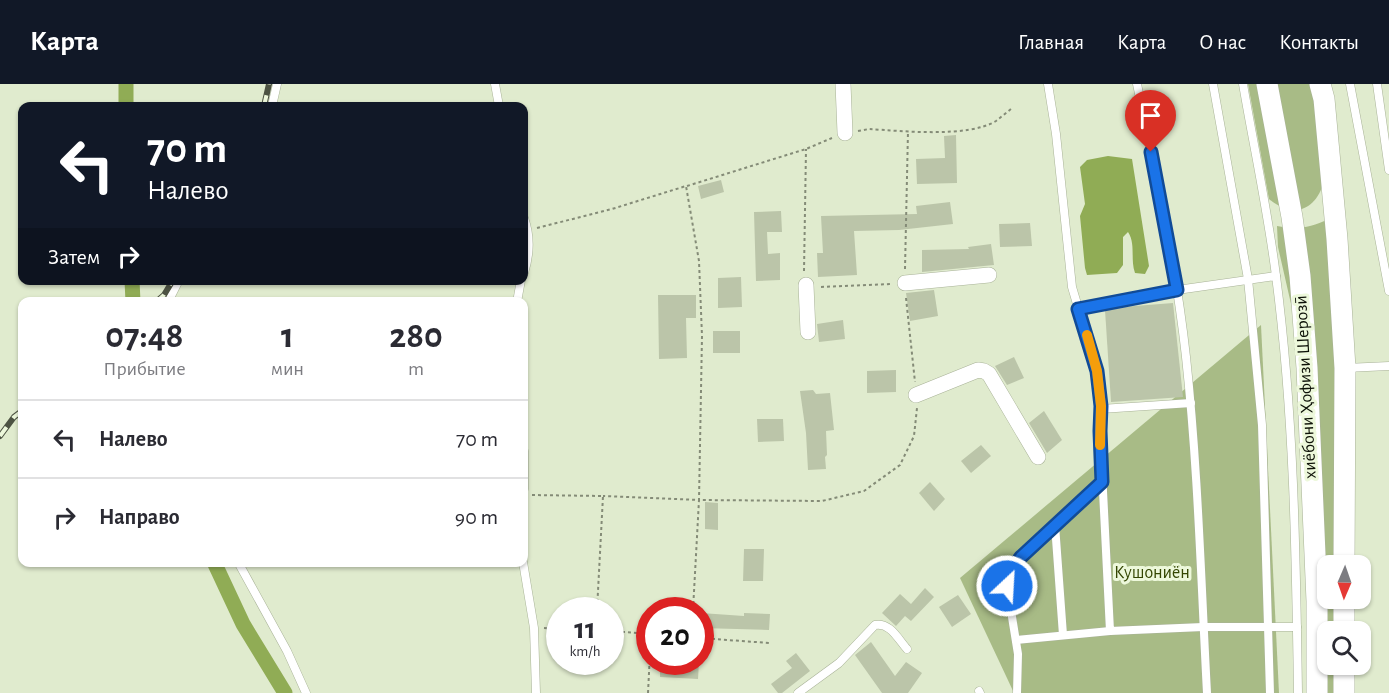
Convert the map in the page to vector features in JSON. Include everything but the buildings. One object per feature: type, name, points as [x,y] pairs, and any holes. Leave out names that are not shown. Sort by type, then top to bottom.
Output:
[{"type":"main road","name":"хиёбони Ҳофизи Шерозӣ","points":[[1267,84],[1292,216],[1300,276],[1307,368],[1317,601],[1317,693]]},
{"type":"main road","name":"хиёбони Ҳофизи Шерозӣ","points":[[1320,84],[1324,99],[1337,239],[1345,368],[1344,555]]},
{"type":"main road","points":[[1344,675],[1344,693]]},
{"type":"street","points":[[843,84],[845,133]]},
{"type":"street","points":[[905,283],[989,275]]},
{"type":"street","points":[[806,285],[808,332]]},
{"type":"street","points":[[916,395],[978,370],[984,371],[989,374],[1038,457]]},
{"type":"lane","points":[[273,102],[277,84]]},
{"type":"lane","points":[[495,84],[498,102]]},
{"type":"lane","points":[[1048,84],[1056,134],[1072,287],[1097,371],[1101,409],[1102,482],[1110,631]]},
{"type":"lane","points":[[1137,84],[1177,290],[1191,403],[1207,693]]},
{"type":"lane","points":[[1212,84],[1248,279],[1262,425],[1270,693]]},
{"type":"lane","points":[[1243,84],[1276,276],[1287,391],[1298,693]]},
{"type":"lane","points":[[1350,84],[1389,291]]},
{"type":"lane","points":[[1377,84],[1389,170]]},
{"type":"lane","points":[[528,231],[528,259]]},
{"type":"lane","points":[[1078,309],[1177,290],[1276,276]]},
{"type":"lane","points":[[1345,368],[1389,366]]},
{"type":"lane","points":[[1101,409],[1191,403]]},
{"type":"lane","points":[[1017,693],[1016,640],[1007,586],[1010,572],[1021,557],[1102,482]]},
{"type":"lane","points":[[1055,525],[1063,635]]},
{"type":"lane","points":[[241,567],[287,651],[306,693]]},
{"type":"lane","points":[[524,567],[534,628],[536,693]]},
{"type":"lane","points":[[798,693],[839,663],[875,625],[882,624],[888,627],[907,649]]},
{"type":"lane","points":[[1016,640],[1110,631],[1203,627],[1297,627]]},
{"type":"path","points":[[528,495],[822,501],[864,491],[900,465],[914,436],[916,395],[905,283],[908,131]]},
{"type":"path","points":[[806,149],[803,279],[806,285],[811,287],[905,283]]},
{"type":"path","points":[[528,231],[612,210],[686,186],[699,261],[702,336],[699,500],[694,597]]},
{"type":"path","points":[[598,597],[603,496]]},
{"type":"path","points":[[534,628],[546,628]]},
{"type":"path","points":[[714,639],[769,643]]},
{"type":"path","points":[[648,693],[649,675]]},
{"type":"green space","points":[[1248,84],[1312,84],[1324,181],[1315,199],[1302,209],[1287,209],[1269,199]]},
{"type":"green space","points":[[1328,219],[1332,246],[1339,555],[1321,555],[1307,374],[1278,247],[1277,226],[1290,228],[1315,224]]},
{"type":"green space","name":"Кушониён","points":[[1261,325],[1279,693],[1014,693],[960,578]]},
{"type":"green space","points":[[1325,609],[1345,609],[1345,621],[1324,621]]},
{"type":"green space","points":[[1323,675],[1345,675],[1345,693],[1322,693]]},
{"type":"shaded area","points":[[1108,156],[1132,159],[1149,266],[1145,274],[1135,273],[1132,242],[1128,232],[1123,237],[1123,265],[1117,273],[1087,275],[1080,216],[1085,204],[1080,167],[1087,160]]},
{"type":"waterway","points":[[126,84],[126,102]]},
{"type":"waterway","points":[[132,285],[133,297]]},
{"type":"waterway","points":[[216,567],[243,624],[285,693]]},
{"type":"railway","points":[[265,102],[269,84]]},
{"type":"railway","points":[[162,297],[170,285]]},
{"type":"railway","points":[[0,436],[18,414]]},
{"type":"slow traffic","points":[[1087,335],[1097,371],[1101,406],[1100,445]]},
{"type":"route","points":[[1007,586],[1010,572],[1021,557],[1102,482],[1101,406],[1097,371],[1078,309],[1177,290],[1151,152]]}]
